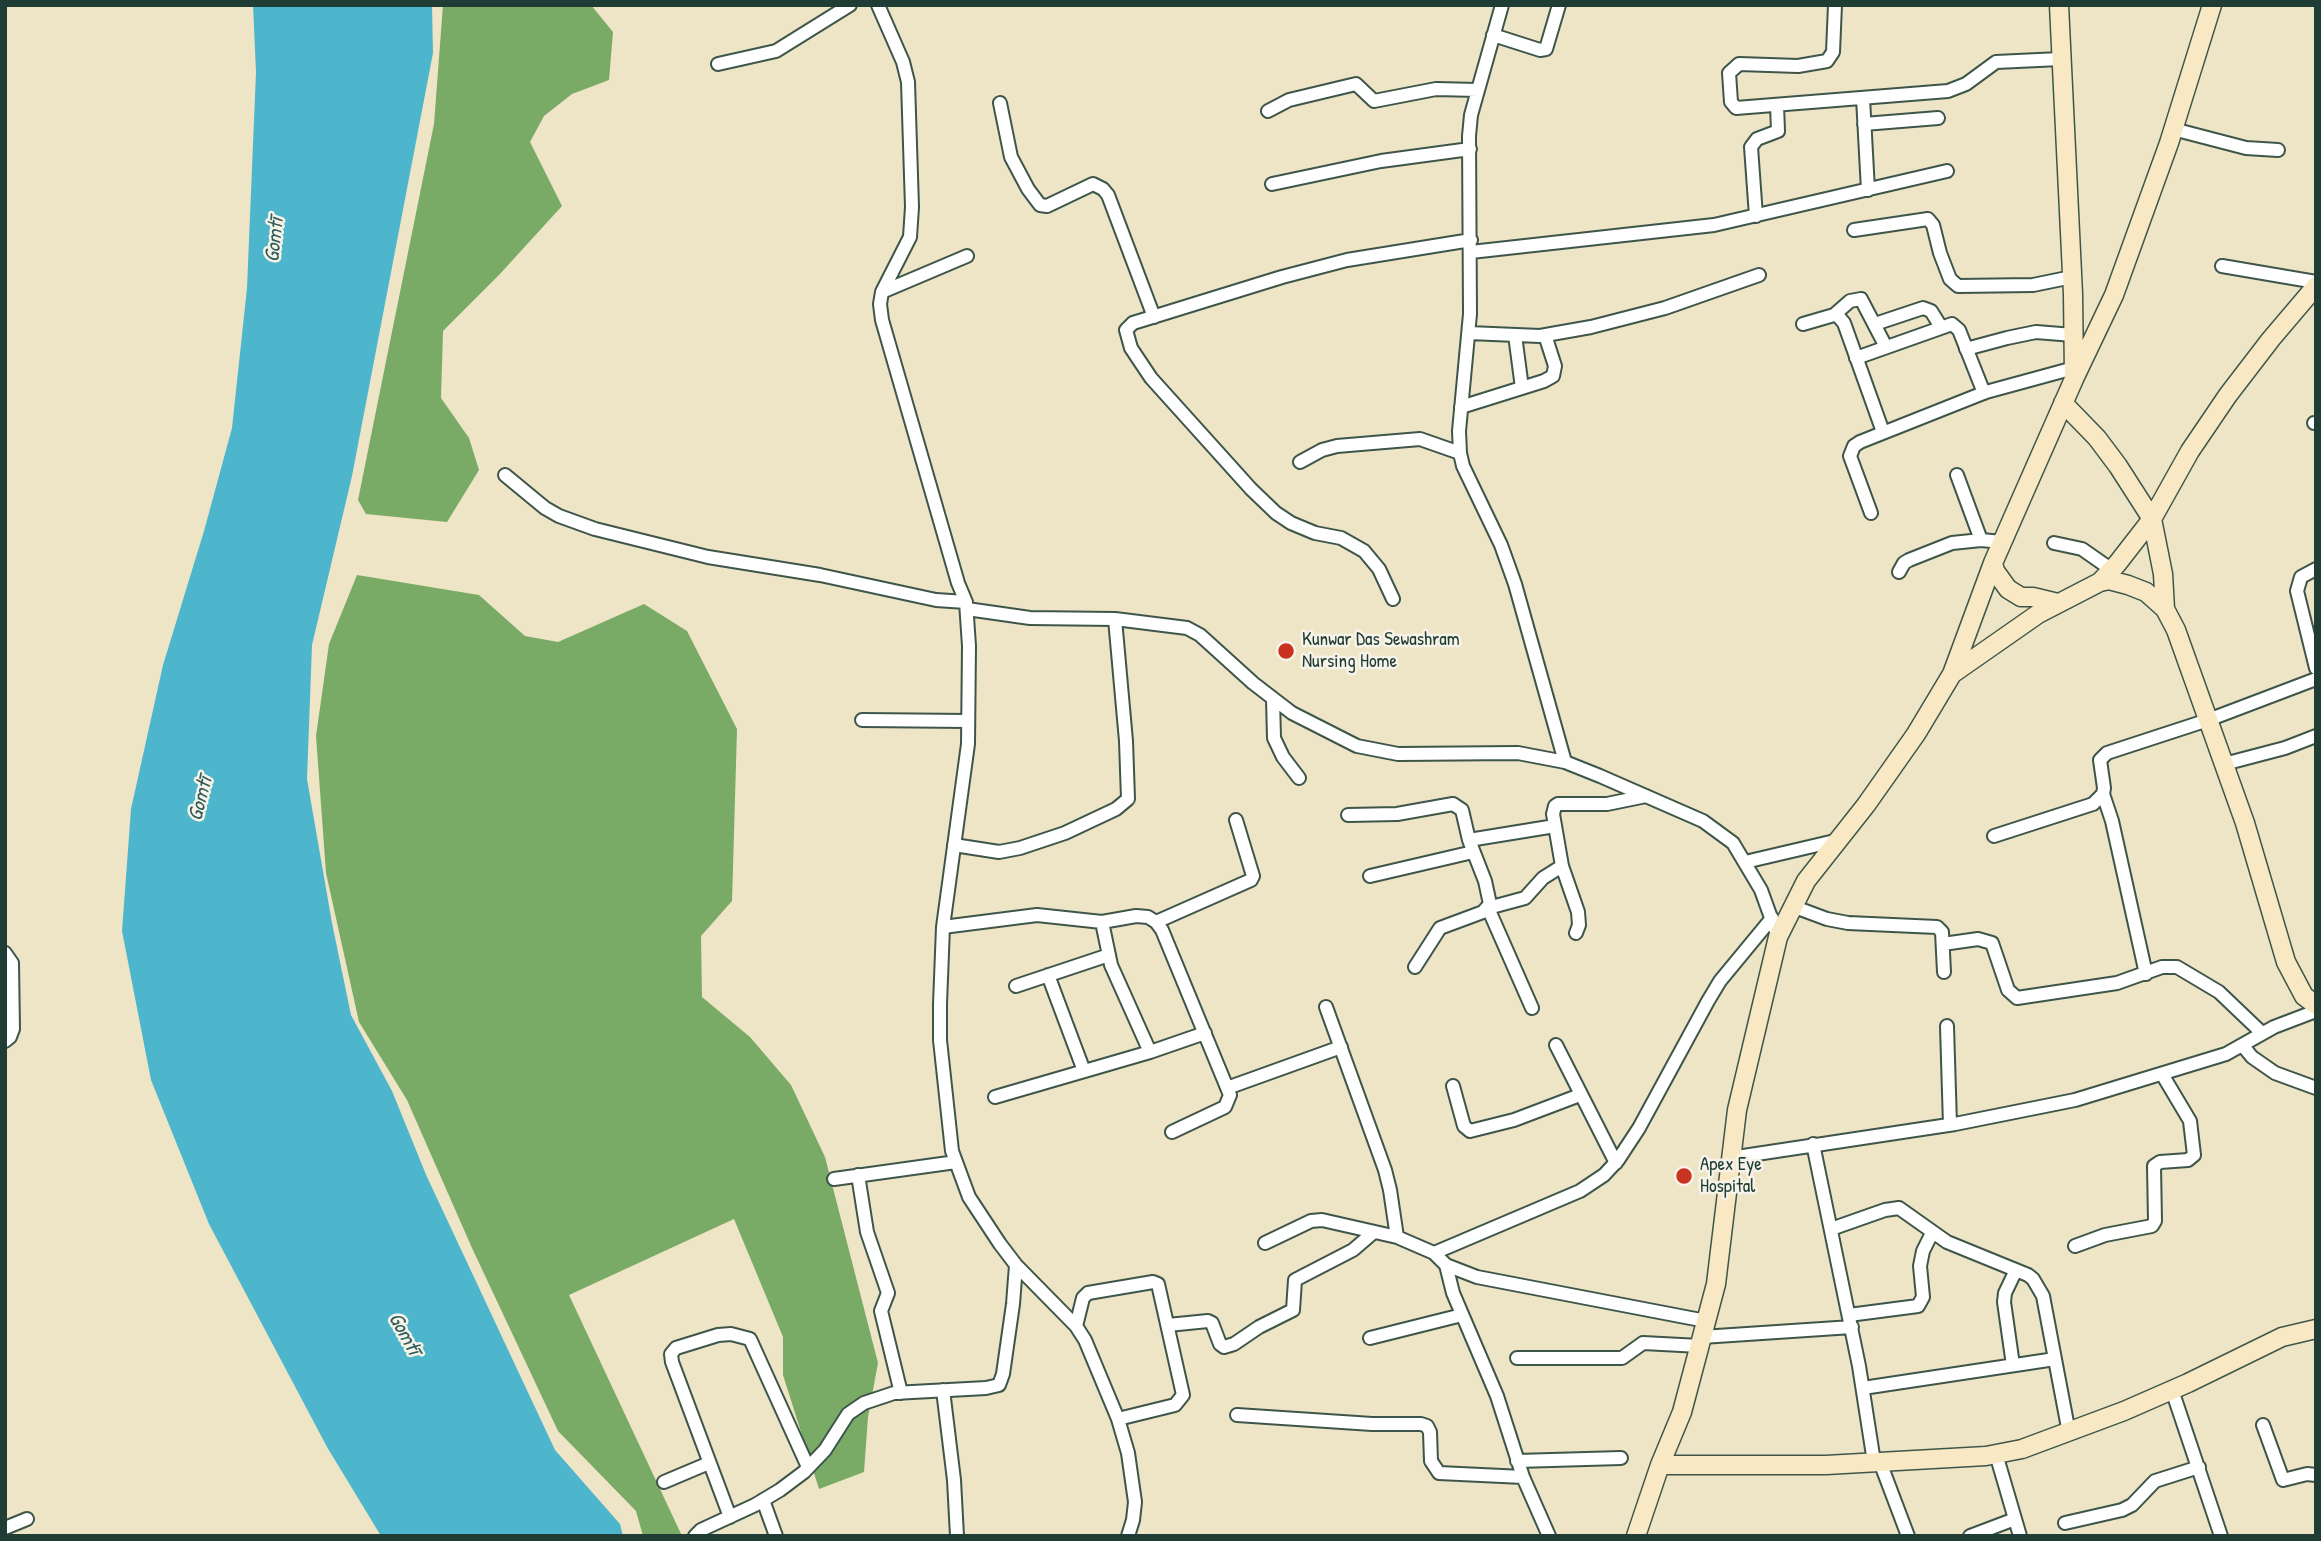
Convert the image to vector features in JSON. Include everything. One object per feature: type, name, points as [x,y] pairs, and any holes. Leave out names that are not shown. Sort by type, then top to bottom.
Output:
[{"type":"main road","points":[[2059,5],[2074,373]]},
{"type":"main road","points":[[1636,1536],[1660,1465],[1682,1412],[1716,1284],[1737,1110],[1778,937],[1806,881],[1916,734],[1952,674],[1993,562],[2074,373],[2114,295],[2173,129],[2213,5]]},
{"type":"main road","points":[[1952,674],[2014,629],[2106,576],[2152,519],[2190,451],[2228,395],[2316,284]]},
{"type":"main road","points":[[2063,403],[2111,456],[2152,519],[2163,574],[2165,609]]},
{"type":"main road","points":[[1993,562],[1995,571],[2008,589],[2021,597],[2058,603]]},
{"type":"main road","points":[[2106,576],[2109,580],[2146,592],[2165,609],[2176,631],[2245,823],[2286,962],[2304,996],[2316,1005]]},
{"type":"main road","points":[[1660,1465],[1762,1466],[1877,1462],[1996,1454],[2022,1449],[2172,1390],[2281,1337],[2316,1329]]},
{"type":"street","points":[[718,64],[776,51],[850,5]]},
{"type":"street","points":[[878,5],[903,62],[908,82],[912,207],[910,237],[882,292],[881,320],[966,606],[968,744],[943,927],[940,1040],[952,1151],[969,1197],[1016,1265],[1076,1326],[1084,1340],[1118,1419],[1133,1481],[1133,1520],[1128,1536]]},
{"type":"street","points":[[1502,5],[1471,115],[1469,332],[1461,407],[1460,453],[1463,466],[1501,545],[1515,584],[1564,762]]},
{"type":"street","points":[[1493,35],[1540,50],[1546,49],[1559,5]]},
{"type":"street","points":[[1835,5],[1833,52],[1827,61],[1798,66],[1739,64],[1729,73],[1731,103],[1736,108],[1948,91],[1966,84],[1996,62],[2060,60]]},
{"type":"street","points":[[1268,111],[1289,100],[1356,83],[1374,101],[1436,89],[1477,90]]},
{"type":"street","points":[[1863,98],[1868,190]]},
{"type":"street","points":[[1000,103],[1011,157],[1027,189],[1040,205],[1047,206],[1093,184],[1108,195],[1154,317]]},
{"type":"street","points":[[1756,216],[1751,147],[1757,139],[1778,131],[1777,104]]},
{"type":"street","points":[[1864,124],[1938,118]]},
{"type":"street","points":[[2173,129],[2246,148],[2278,150]]},
{"type":"street","points":[[1272,184],[1381,161],[1469,149]]},
{"type":"street","points":[[1393,599],[1378,569],[1364,551],[1341,538],[1301,528],[1276,513],[1151,378],[1131,348],[1126,330],[1133,323],[1282,276],[1347,260],[1471,246],[1714,225],[1947,170]]},
{"type":"street","points":[[1854,230],[1928,219],[1933,225],[1950,279],[1958,286],[2033,285],[2072,277]]},
{"type":"street","points":[[882,292],[967,256]]},
{"type":"street","points":[[2222,266],[2316,284]]},
{"type":"street","points":[[1469,332],[1545,335],[1591,327],[1665,308],[1759,275]]},
{"type":"street","points":[[1803,324],[1833,315],[1850,301],[1861,299],[1886,347]]},
{"type":"street","points":[[1875,324],[1923,308],[1931,311],[1941,327]]},
{"type":"street","points":[[1833,315],[1844,323],[1883,432]]},
{"type":"street","points":[[1856,358],[1952,324],[1956,326],[1984,393]]},
{"type":"street","points":[[1966,349],[2036,332],[2073,335]]},
{"type":"street","points":[[1515,335],[1522,388]]},
{"type":"street","points":[[1461,407],[1550,379],[1555,372],[1545,335]]},
{"type":"street","points":[[1871,513],[1850,456],[1854,446],[1984,393],[2074,373]]},
{"type":"street","points":[[1300,462],[1336,446],[1420,439],[1460,453]]},
{"type":"street","points":[[505,475],[559,516],[606,532],[708,557],[820,575],[1030,618],[1115,619],[1175,625],[1194,631],[1292,713],[1357,746],[1398,754],[1518,752],[1564,762],[1703,821],[1720,832],[1733,844],[1761,890],[1778,937]]},
{"type":"street","points":[[1957,475],[1981,540]]},
{"type":"street","points":[[1899,572],[1909,560],[1952,543],[1981,540],[2002,542]]},
{"type":"street","points":[[2053,542],[2082,549],[2106,576]]},
{"type":"street","points":[[2316,569],[2301,576],[2297,591],[2316,668]]},
{"type":"street","points":[[954,845],[999,852],[1020,848],[1065,833],[1125,804],[1129,789],[1115,619]]},
{"type":"street","points":[[2146,974],[2112,821],[2103,794],[2100,760],[2102,756],[2316,679]]},
{"type":"street","points":[[1273,699],[1274,738],[1283,757],[1299,778]]},
{"type":"street","points":[[862,720],[968,721]]},
{"type":"street","points":[[2224,764],[2316,736]]},
{"type":"street","points":[[1994,836],[2084,808],[2093,804],[2103,794]]},
{"type":"street","points":[[1576,933],[1579,925],[1578,912],[1562,866],[1553,810],[1558,804],[1607,804],[1646,796]]},
{"type":"street","points":[[1348,815],[1397,814],[1457,805],[1462,810],[1471,846],[1491,901],[1488,908],[1532,1008]]},
{"type":"street","points":[[1156,922],[1251,880],[1253,876],[1236,820]]},
{"type":"street","points":[[1370,876],[1471,846],[1555,827]]},
{"type":"street","points":[[1745,862],[1839,840]]},
{"type":"street","points":[[1415,967],[1440,928],[1488,908],[1525,898],[1543,878],[1562,866]]},
{"type":"street","points":[[1792,906],[1827,919],[1867,926],[1931,925],[1942,932],[1944,972]]},
{"type":"street","points":[[943,927],[1037,915],[1102,922],[1136,916],[1148,917],[1156,922],[1162,930],[1230,1095],[1230,1101],[1225,1107],[1172,1132]]},
{"type":"street","points":[[1434,1253],[1580,1191],[1595,1183],[1616,1163],[1639,1128],[1720,981],[1772,918]]},
{"type":"street","points":[[1102,922],[1109,955],[1150,1052]]},
{"type":"street","points":[[1944,944],[1978,939],[1992,943],[2008,990],[2017,999],[2117,983],[2177,967],[2219,992],[2262,1033]]},
{"type":"street","points":[[5,953],[12,963],[13,1029],[5,1041]]},
{"type":"street","points":[[1016,986],[1109,955]]},
{"type":"street","points":[[1048,975],[1084,1071]]},
{"type":"street","points":[[1326,1007],[1385,1170],[1397,1237]]},
{"type":"street","points":[[1730,1158],[1950,1125],[2076,1100],[2218,1057],[2243,1046],[2262,1033],[2316,1010]]},
{"type":"street","points":[[1947,1026],[1950,1125]]},
{"type":"street","points":[[995,1097],[1150,1052],[1205,1033]]},
{"type":"street","points":[[1556,1045],[1616,1163]]},
{"type":"street","points":[[2243,1046],[2252,1057],[2275,1073],[2316,1088]]},
{"type":"street","points":[[1227,1088],[1340,1047]]},
{"type":"street","points":[[2075,1246],[2105,1235],[2152,1226],[2155,1221],[2154,1166],[2160,1162],[2188,1160],[2194,1155],[2190,1121],[2162,1074]]},
{"type":"street","points":[[1453,1086],[1464,1126],[1470,1131],[1514,1120],[1580,1095]]},
{"type":"street","points":[[1813,1144],[1851,1321],[1877,1462],[1908,1536]]},
{"type":"street","points":[[834,1179],[956,1162]]},
{"type":"street","points":[[858,1175],[867,1232],[888,1293],[881,1311],[901,1393]]},
{"type":"street","points":[[1831,1229],[1885,1210],[1899,1208],[1932,1233],[2034,1279],[2043,1296],[2068,1433]]},
{"type":"street","points":[[1265,1243],[1311,1221],[1322,1220],[1397,1237],[1434,1253],[1446,1265],[1477,1276],[1702,1335]]},
{"type":"street","points":[[1168,1325],[1208,1321],[1212,1323],[1220,1344],[1224,1347],[1234,1344],[1259,1327],[1293,1310],[1295,1280],[1353,1250],[1374,1232]]},
{"type":"street","points":[[1517,1358],[1622,1358],[1643,1343],[1851,1321],[1918,1306],[1923,1297],[1920,1266],[1923,1251],[1932,1233]]},
{"type":"street","points":[[695,1536],[780,1490],[825,1450],[848,1414],[864,1403],[881,1396],[901,1393],[999,1385],[1002,1382],[1016,1265]]},
{"type":"street","points":[[1446,1265],[1453,1293],[1497,1396],[1522,1477],[1549,1536]]},
{"type":"street","points":[[2013,1365],[2004,1302],[2005,1293],[2016,1270]]},
{"type":"street","points":[[1076,1326],[1083,1298],[1088,1293],[1153,1282],[1158,1284],[1183,1395],[1175,1405],[1118,1419]]},
{"type":"street","points":[[1370,1338],[1462,1315]]},
{"type":"street","points":[[730,1517],[686,1403],[671,1354],[676,1348],[718,1335],[731,1334],[750,1339],[808,1467]]},
{"type":"street","points":[[1863,1388],[2055,1359]]},
{"type":"street","points":[[943,1390],[954,1480],[957,1536]]},
{"type":"street","points":[[2172,1390],[2221,1536]]},
{"type":"street","points":[[1237,1415],[1372,1424],[1421,1424],[1427,1426],[1430,1432],[1431,1461],[1439,1473],[1522,1477]]},
{"type":"street","points":[[2263,1424],[2283,1480],[2307,1474],[2316,1475]]},
{"type":"street","points":[[1996,1454],[2020,1536]]},
{"type":"street","points":[[1517,1461],[1621,1458]]},
{"type":"street","points":[[664,1482],[709,1463]]},
{"type":"street","points":[[2065,1523],[2122,1510],[2132,1505],[2155,1481],[2199,1467]]},
{"type":"street","points":[[763,1500],[776,1536]]},
{"type":"street","points":[[5,1528],[27,1519]]},
{"type":"street","points":[[1970,1536],[2015,1519]]},
{"type":"green space","points":[[443,5],[591,5],[613,32],[609,80],[572,94],[544,116],[530,142],[562,206],[443,331],[441,398],[469,438],[479,470],[447,522],[366,514],[358,500],[434,124]]},
{"type":"green space","points":[[357,575],[479,595],[525,636],[558,642],[644,604],[687,631],[737,729],[732,901],[701,936],[702,997],[750,1037],[791,1085],[825,1157],[878,1363],[868,1417],[864,1472],[819,1489],[783,1375],[783,1337],[734,1219],[569,1295],[682,1536],[643,1536],[636,1511],[558,1431],[472,1248],[407,1100],[359,1022],[326,873],[316,736],[329,644]]},
{"type":"water","name":"Gomtī","points":[[253,5],[432,5],[433,53],[352,476],[312,645],[307,779],[351,1015],[392,1091],[427,1177],[555,1450],[620,1524],[623,1536],[381,1536],[327,1447],[209,1224],[151,1080],[122,931],[131,809],[163,665],[232,428],[247,288],[256,72]]},
{"type":"place","name":"Kunwar Das Sewashram Nursing Home","points":[[1286,651]]},
{"type":"place","name":"Apex Eye Hospital","points":[[1684,1176]]}]
